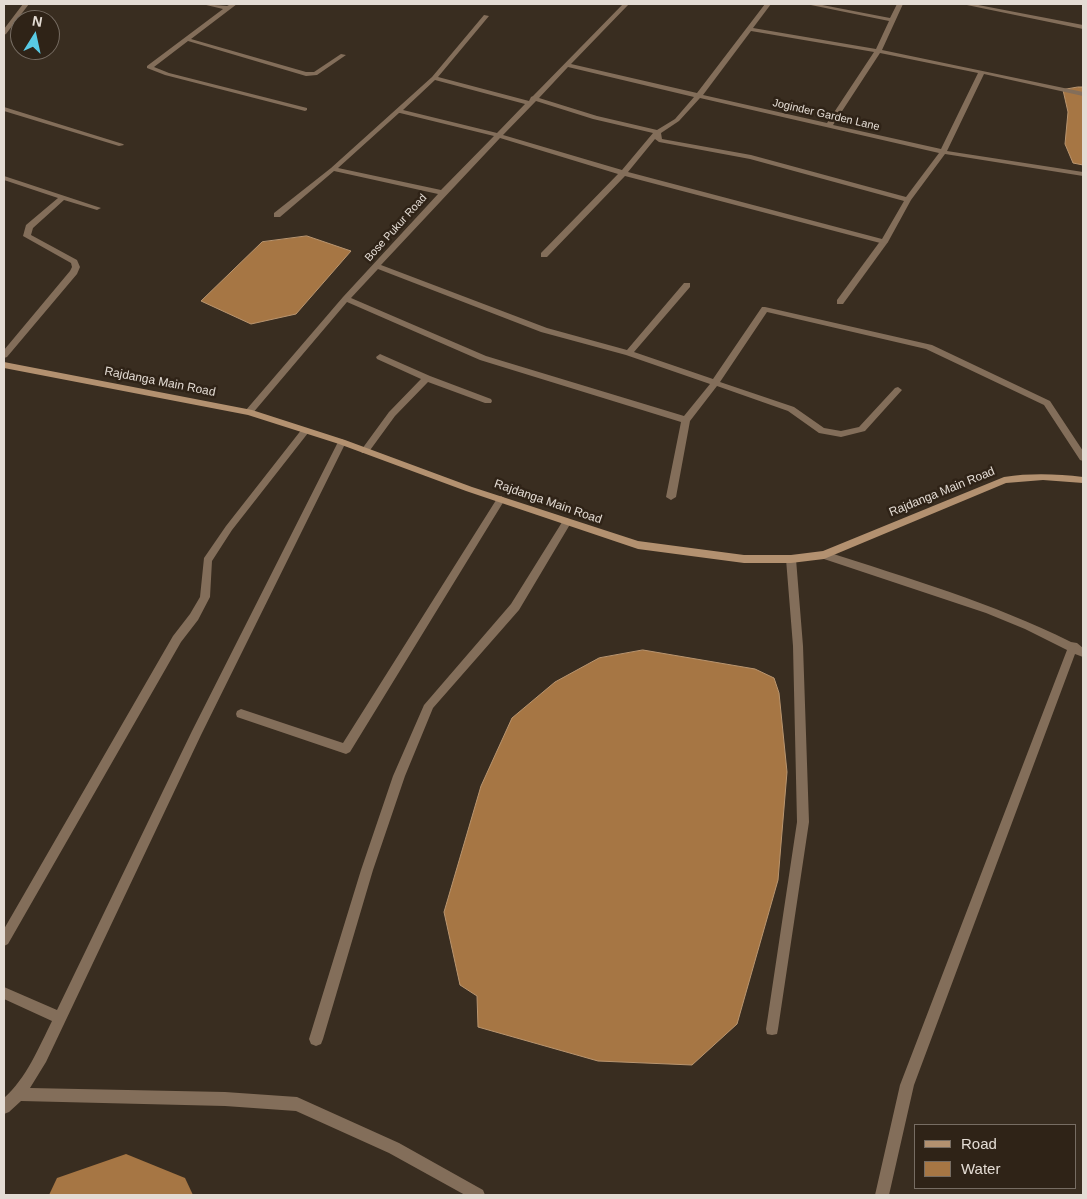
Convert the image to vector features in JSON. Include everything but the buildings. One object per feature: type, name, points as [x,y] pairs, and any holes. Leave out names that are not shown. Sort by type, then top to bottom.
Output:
[{"type":"street","points":[[205,4],[231,6]]},
{"type":"street","name":"Bose Pukur Road","points":[[248,412],[346,299],[443,192],[626,4]]},
{"type":"street","points":[[544,255],[623,173],[658,132],[677,120],[699,95],[768,4]]},
{"type":"street","points":[[809,4],[892,20]]},
{"type":"street","points":[[829,126],[878,51],[900,4]]},
{"type":"street","points":[[964,4],[1083,27]]},
{"type":"street","points":[[231,6],[149,67],[167,74],[305,110]]},
{"type":"street","points":[[277,215],[333,169],[370,134],[400,111],[434,78],[486,16]]},
{"type":"street","points":[[750,29],[878,51],[1083,94]]},
{"type":"street","points":[[186,39],[306,74],[315,74],[343,55]]},
{"type":"street","name":"Joginder Garden Lane","points":[[566,65],[943,152],[1083,174]]},
{"type":"street","points":[[840,302],[884,242],[908,200],[943,152],[982,72]]},
{"type":"street","points":[[434,78],[531,101],[614,124],[658,132]]},
{"type":"street","points":[[4,109],[121,145]]},
{"type":"street","points":[[400,111],[497,135],[623,173],[884,242]]},
{"type":"street","points":[[658,132],[659,140],[751,158],[908,200]]},
{"type":"street","points":[[333,169],[443,192]]},
{"type":"street","points":[[4,178],[97,208]]},
{"type":"street","points":[[4,355],[74,272],[76,266],[74,262],[27,236],[29,227],[63,197]]},
{"type":"street","points":[[377,266],[544,330],[629,353],[790,409],[822,432],[841,434],[862,430],[898,390]]},
{"type":"street","points":[[629,353],[687,285]]},
{"type":"street","points":[[346,299],[483,358],[686,420]]},
{"type":"street","points":[[671,497],[686,420],[765,309],[929,347],[1047,404],[1083,458]]},
{"type":"street","points":[[380,357],[426,378],[488,401]]},
{"type":"street","name":"Rajdanga Main Road","points":[[4,364],[248,412],[342,442],[567,522],[638,545],[744,559],[790,559],[824,555],[1004,480],[1024,476],[1049,476],[1083,480]]},
{"type":"street","points":[[365,451],[392,414],[426,378]]},
{"type":"street","points":[[4,940],[177,640],[194,617],[205,597],[207,561],[229,528],[305,430]]},
{"type":"street","points":[[4,1107],[19,1094],[41,1057],[200,725],[342,442]]},
{"type":"street","points":[[242,714],[346,749],[501,499]]},
{"type":"street","points":[[316,1039],[367,870],[399,776],[429,705],[515,606],[567,522]]},
{"type":"street","points":[[824,555],[990,610],[1078,649],[907,1085],[882,1195]]},
{"type":"street","points":[[772,1029],[803,822],[798,646],[790,559]]},
{"type":"street","points":[[4,993],[60,1018]]},
{"type":"street","points":[[19,1094],[225,1099],[297,1104],[394,1148],[478,1195]]},
{"type":"water","points":[[1083,87],[1083,165],[1073,163],[1065,144],[1068,112],[1063,90]]},
{"type":"water","points":[[307,236],[351,251],[296,314],[251,324],[201,301],[262,242]]},
{"type":"water","points":[[643,650],[755,669],[774,678],[779,693],[787,772],[778,880],[737,1024],[692,1065],[598,1061],[478,1027],[477,996],[460,985],[444,912],[481,786],[512,718],[555,682],[599,658]]},
{"type":"waterway","points":[[74,1195],[126,1178],[168,1195]]}]
